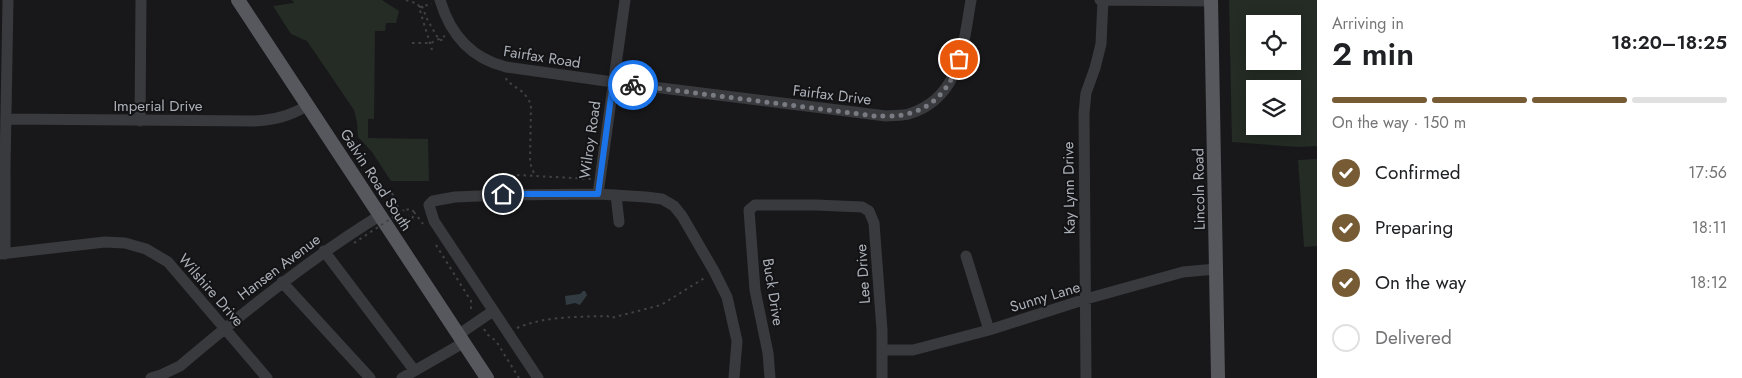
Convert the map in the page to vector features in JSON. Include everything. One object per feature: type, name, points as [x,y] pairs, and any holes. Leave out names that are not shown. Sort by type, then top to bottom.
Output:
[{"type":"main road","name":"Galvin Road South","points":[[238,0],[487,378]]},
{"type":"main road","name":"Lincoln Road","points":[[1211,1],[1218,378]]},
{"type":"street","points":[[3,254],[8,0]]},
{"type":"street","points":[[140,121],[141,0]]},
{"type":"street","name":"Fairfax Road","points":[[440,0],[452,30],[472,51],[492,64],[518,70],[613,82]]},
{"type":"street","name":"Wilroy Road","points":[[598,194],[625,0]]},
{"type":"street","name":"Fairfax Drive","points":[[613,82],[875,116],[908,114],[930,105],[950,83],[956,71],[971,0]]},
{"type":"street","points":[[1101,0],[1211,1]]},
{"type":"street","name":"Kay Lynn Drive","points":[[1086,378],[1084,112],[1086,93],[1095,68],[1100,44],[1101,0]]},
{"type":"street","name":"Imperial Drive","points":[[6,119],[268,121],[290,115],[307,106]]},
{"type":"street","points":[[538,378],[434,221],[429,206],[433,201],[455,196],[598,194],[662,199],[674,206],[687,223],[727,297],[737,341],[734,378]]},
{"type":"street","points":[[616,195],[619,222]]},
{"type":"street","name":"Lee Drive","points":[[749,210],[754,205],[828,205],[862,207],[869,211],[874,223],[882,378]]},
{"type":"street","name":"Buck Drive","points":[[749,210],[755,290],[768,353],[770,378]]},
{"type":"street","name":"Hansen Avenue","points":[[151,378],[180,366],[282,282],[324,251],[379,216]]},
{"type":"street","name":"Wilshire Drive","points":[[3,254],[104,242],[125,243],[146,249],[168,262],[266,378]]},
{"type":"street","points":[[324,251],[414,370]]},
{"type":"street","points":[[966,256],[989,330]]},
{"type":"street","name":"Sunny Lane","points":[[882,350],[913,350],[989,330],[1086,299],[1183,272],[1216,269]]},
{"type":"street","points":[[282,282],[370,378]]},
{"type":"street","points":[[402,378],[460,339],[478,321],[493,311]]},
{"type":"path","points":[[406,0],[418,4],[432,50]]},
{"type":"path","points":[[412,43],[431,43],[452,30]]},
{"type":"path","points":[[505,74],[506,81],[524,93],[531,104],[530,163],[535,176]]},
{"type":"path","points":[[504,176],[600,179]]},
{"type":"path","points":[[392,193],[404,220],[412,220],[414,212]]},
{"type":"path","points":[[354,243],[404,210],[412,209],[427,231]]},
{"type":"path","points":[[432,238],[471,301],[471,308],[478,321],[488,335],[496,340],[519,378]]},
{"type":"path","points":[[508,332],[530,322],[564,318],[607,316],[611,318],[651,309],[661,305],[714,271]]},
{"type":"shaded area","points":[[292,0],[382,0],[399,11],[396,23],[386,23],[385,31],[375,31],[374,119],[368,119],[368,138],[428,139],[429,181],[391,181],[372,152],[358,137],[354,110],[307,41],[291,34],[273,6],[294,3]]},
{"type":"shaded area","points":[[1229,0],[1317,0],[1317,146],[1298,147],[1232,142]]},
{"type":"shaded area","points":[[1317,159],[1317,246],[1304,247],[1298,160]]},
{"type":"shaded area","points":[[583,291],[587,295],[580,305],[575,303],[566,305],[565,296],[580,294]]},
{"type":"way so far","points":[[633,85],[886,116],[908,114],[930,105],[946,89],[956,71],[959,59]]},
{"type":"route","points":[[503,194],[598,194],[613,82],[633,85]]}]
